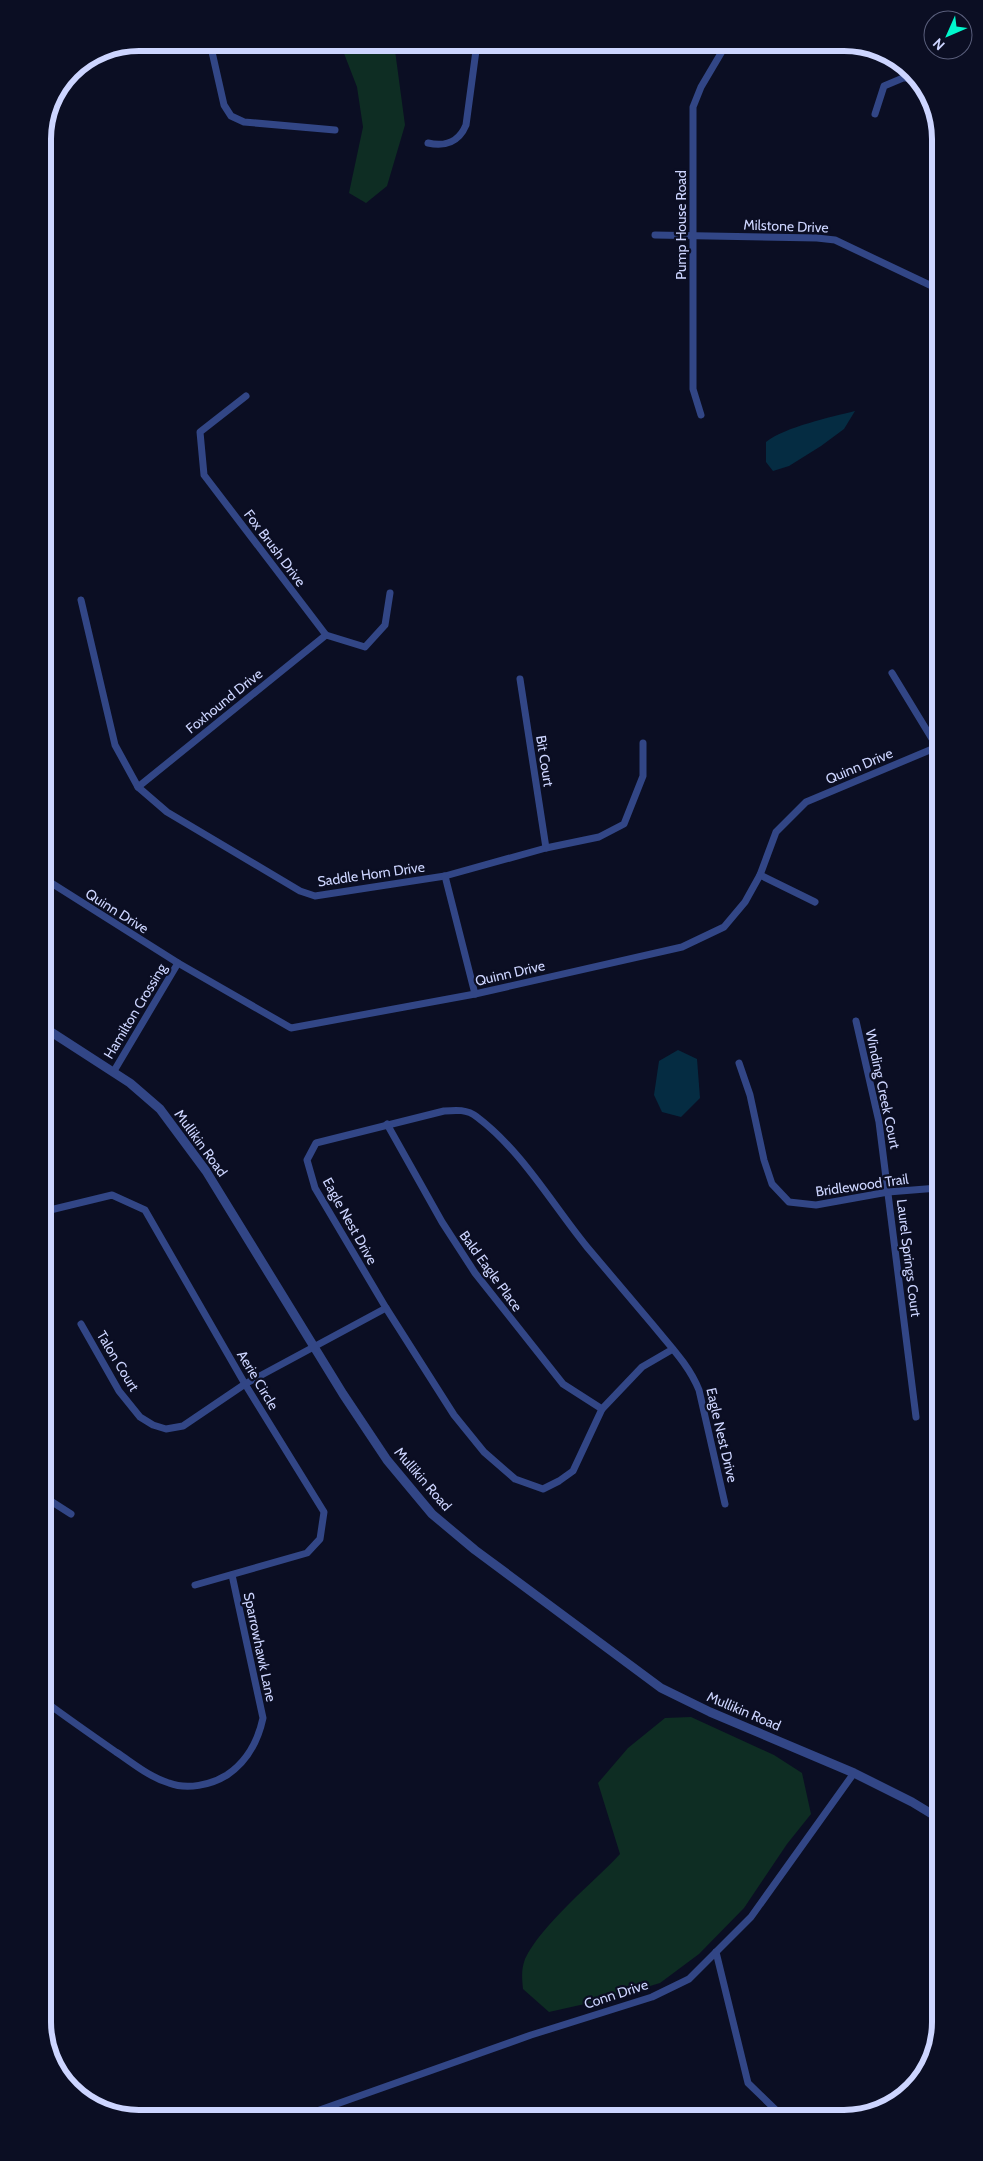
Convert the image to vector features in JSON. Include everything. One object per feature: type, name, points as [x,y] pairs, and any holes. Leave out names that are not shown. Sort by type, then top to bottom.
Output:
[{"type":"street","points":[[212,51],[224,105],[231,116],[244,122],[336,130]]},
{"type":"street","points":[[428,143],[442,145],[451,143],[463,132],[466,124],[476,51]]},
{"type":"street","name":"Pump House Road","points":[[701,415],[693,389],[693,107],[700,88],[722,51]]},
{"type":"street","points":[[875,114],[884,86],[907,78]]},
{"type":"street","name":"Milstone Drive","points":[[655,235],[836,240],[932,286]]},
{"type":"street","name":"Fox Brush Drive","points":[[246,396],[200,432],[204,475],[326,635]]},
{"type":"street","points":[[326,635],[365,647],[385,625],[390,593]]},
{"type":"street","name":"Saddle Horn Drive","points":[[81,600],[115,745],[138,786],[167,812],[300,892],[315,896],[445,876],[546,848],[600,837],[624,824],[643,776],[643,743]]},
{"type":"street","name":"Foxhound Drive","points":[[138,786],[326,635]]},
{"type":"street","points":[[892,673],[932,739]]},
{"type":"street","name":"Bit Court","points":[[520,679],[546,848]]},
{"type":"street","name":"Quinn Drive","points":[[51,883],[178,963],[291,1028],[475,994],[682,947],[724,927],[745,902],[760,875],[776,832],[806,802],[932,749]]},
{"type":"street","points":[[760,875],[815,902]]},
{"type":"street","points":[[445,876],[475,994]]},
{"type":"street","name":"Hamilton Crossing","points":[[114,1072],[178,963]]},
{"type":"street","name":"Winding Creek Court","points":[[856,1021],[879,1122],[888,1192]]},
{"type":"street","name":"Mullikin Road","points":[[51,1032],[130,1083],[160,1109],[206,1171],[343,1394],[387,1460],[432,1514],[476,1550],[661,1688],[710,1712],[854,1773],[932,1814]]},
{"type":"street","name":"Bridlewood Trail","points":[[739,1063],[750,1094],[764,1160],[772,1184],[788,1202],[816,1205],[888,1192],[932,1188]]},
{"type":"street","name":"Eagle Nest Drive","points":[[673,1349],[642,1368],[602,1409],[573,1471],[543,1489],[514,1479],[484,1452],[454,1415],[386,1308],[315,1188],[307,1160],[316,1143],[387,1124],[460,1109],[475,1115],[495,1132],[517,1157],[586,1245],[673,1349],[694,1376],[699,1390],[725,1504]]},
{"type":"street","name":"Bald Eagle Place","points":[[387,1124],[442,1222],[475,1273],[563,1384],[602,1409]]},
{"type":"street","name":"Laurel Springs Court","points":[[888,1192],[916,1417]]},
{"type":"street","name":"Aerie Circle","points":[[51,1210],[112,1195],[145,1210],[245,1384],[324,1512],[320,1539],[307,1553],[195,1586]]},
{"type":"street","name":"Talon Court","points":[[81,1324],[119,1391],[140,1416],[153,1426],[166,1429],[183,1426],[245,1384],[386,1308]]},
{"type":"street","points":[[51,1501],[71,1514]]},
{"type":"street","name":"Sparrowhawk Lane","points":[[51,1706],[148,1774],[170,1784],[196,1786],[220,1780],[237,1768],[259,1737],[263,1718],[232,1575]]},
{"type":"street","name":"Conn Drive","points":[[320,2110],[531,2035],[652,1997],[689,1979],[751,1917],[854,1773]]},
{"type":"street","points":[[716,1952],[748,2083],[776,2110]]},
{"type":"green space","points":[[343,51],[395,51],[405,125],[387,186],[366,203],[349,193],[363,127],[357,87]]},
{"type":"green space","points":[[691,1717],[774,1755],[802,1773],[811,1814],[787,1844],[744,1908],[699,1954],[660,1983],[607,1999],[549,2012],[523,1989],[522,1970],[525,1959],[555,1918],[620,1854],[598,1783],[628,1748],[665,1718]]},
{"type":"water","points":[[855,411],[844,429],[789,466],[773,471],[766,462],[766,442],[774,437],[809,423]]},
{"type":"water","points":[[678,1050],[697,1059],[700,1098],[681,1117],[662,1112],[654,1095],[659,1061]]}]
